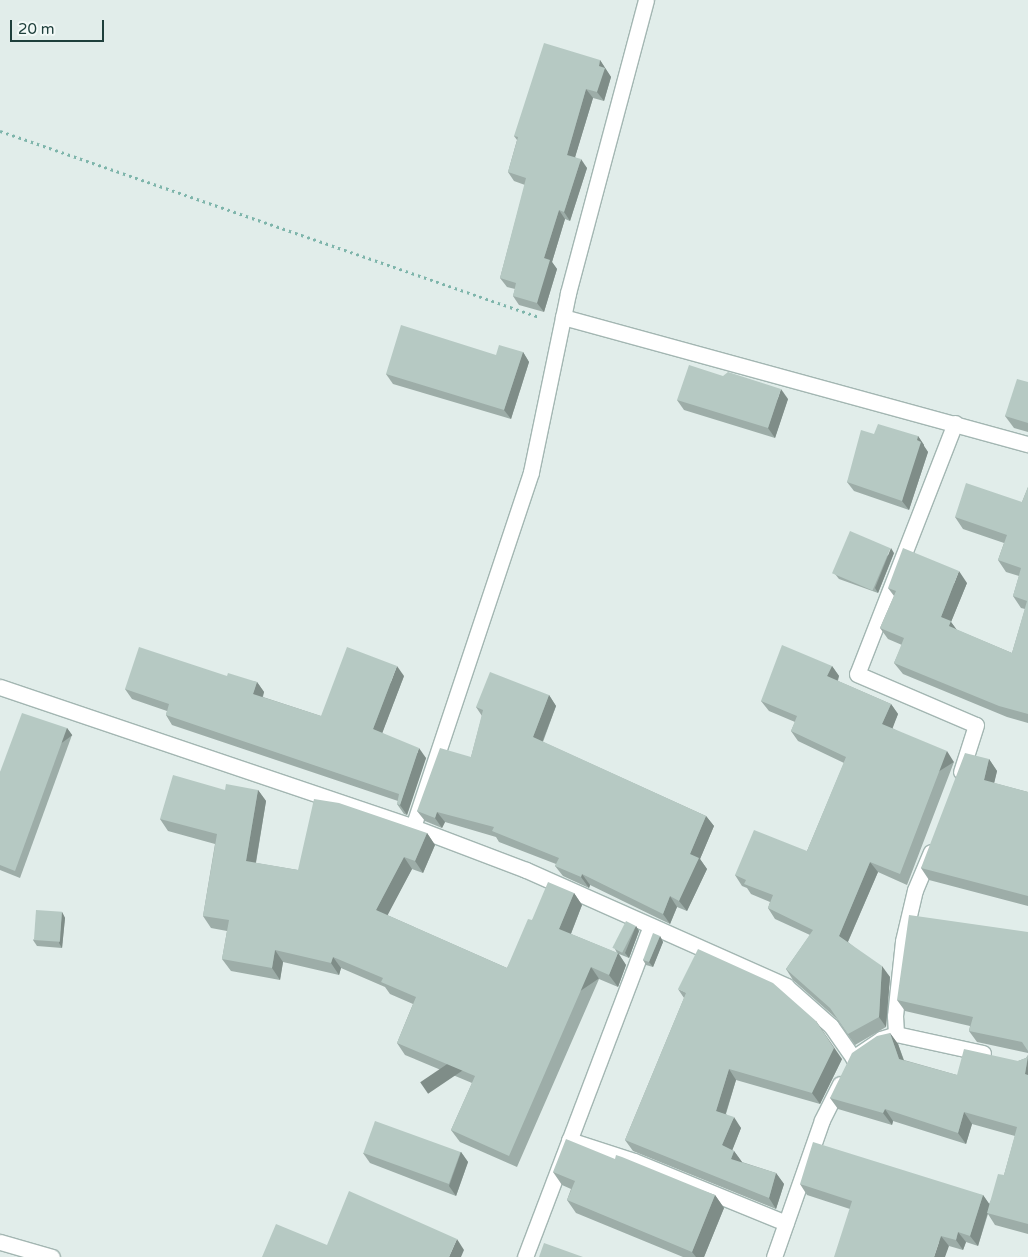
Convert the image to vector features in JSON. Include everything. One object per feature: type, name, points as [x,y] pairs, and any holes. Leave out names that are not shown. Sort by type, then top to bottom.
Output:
[{"type":"street","points":[[413,827],[531,472],[562,320],[646,0]]},
{"type":"street","points":[[562,320],[955,422],[1028,444]]},
{"type":"street","points":[[955,422],[857,674],[976,725],[955,791]]},
{"type":"street","points":[[0,687],[413,827],[526,870],[786,986],[831,1026],[853,1058]]},
{"type":"street","points":[[896,1034],[895,1016],[903,940],[915,890],[937,836]]},
{"type":"street","points":[[525,1257],[651,926]]},
{"type":"street","points":[[774,1257],[822,1120],[853,1058],[881,1039],[896,1034],[1000,1057]]},
{"type":"street","points":[[569,1140],[634,1161],[786,1223]]},
{"type":"street","points":[[0,1242],[52,1257]]},
{"type":"path","points":[[0,131],[562,320]]},
{"type":"building","points":[[544,43],[600,60],[599,66],[605,68],[597,92],[586,89],[567,155],[581,159],[564,212],[559,210],[544,258],[550,260],[537,303],[513,296],[516,283],[500,278],[526,178],[508,172],[518,137],[514,136]]},
{"type":"building","points":[[401,325],[496,355],[499,345],[523,352],[504,410],[386,374]]},
{"type":"building","points":[[689,365],[723,376],[728,372],[781,389],[768,428],[677,400]]},
{"type":"building","points":[[1017,379],[1028,382],[1028,423],[1005,416]]},
{"type":"building","points":[[878,424],[918,436],[917,440],[921,442],[902,501],[847,482],[861,430],[874,434]]},
{"type":"building","points":[[966,483],[1022,502],[1028,487],[1028,714],[999,706],[894,663],[904,638],[880,628],[896,591],[888,588],[903,548],[959,571],[941,617],[951,621],[949,626],[1012,653],[1027,601],[1013,596],[1021,568],[998,560],[1007,535],[955,517]]},
{"type":"building","points":[[850,531],[891,548],[873,591],[832,573]]},
{"type":"building","points":[[782,645],[832,666],[827,676],[891,704],[882,724],[947,751],[900,874],[870,862],[839,936],[882,966],[879,1017],[848,1034],[830,1008],[786,969],[813,930],[768,908],[773,895],[744,884],[746,880],[735,875],[754,830],[807,851],[846,757],[791,731],[797,716],[761,701]]},
{"type":"building","points":[[139,647],[227,676],[228,673],[257,682],[253,694],[321,716],[347,647],[397,666],[373,729],[419,748],[400,805],[397,804],[399,794],[166,715],[169,704],[125,689]]},
{"type":"building","points":[[490,672],[549,695],[533,737],[706,816],[690,854],[699,858],[679,901],[670,896],[663,914],[582,874],[581,877],[555,866],[559,858],[492,831],[494,827],[437,812],[435,818],[417,811],[440,748],[471,757],[483,710],[476,707]]},
{"type":"building","points":[[22,713],[67,728],[15,871],[0,865],[0,772]]},
{"type":"building","points":[[965,753],[989,759],[984,780],[1028,792],[1028,896],[921,868]]},
{"type":"building","points":[[173,775],[225,790],[226,784],[258,790],[246,861],[298,870],[314,799],[339,803],[427,833],[415,861],[404,857],[376,910],[507,968],[528,919],[532,920],[548,882],[574,893],[559,929],[618,953],[609,975],[591,967],[509,1156],[451,1130],[475,1076],[397,1043],[416,997],[381,982],[383,978],[333,957],[331,963],[275,950],[272,968],[222,959],[229,920],[203,916],[217,834],[160,819]]},
{"type":"building","points":[[36,910],[62,912],[60,942],[34,940]]},
{"type":"building","points":[[909,915],[1028,932],[1028,1051],[1022,1042],[969,1031],[973,1017],[897,1000]]},
{"type":"building","points":[[626,921],[636,926],[622,953],[612,948]]},
{"type":"building","points":[[653,933],[660,936],[649,962],[643,960]]},
{"type":"building","points":[[698,949],[773,983],[816,1021],[834,1048],[812,1093],[729,1069],[716,1111],[734,1117],[722,1145],[734,1151],[731,1159],[776,1173],[769,1198],[625,1140],[686,993],[678,989]]},
{"type":"building","points":[[890,1033],[899,1059],[957,1075],[964,1049],[1018,1061],[1026,1058],[1028,1055],[1025,1074],[1028,1075],[1028,1224],[987,1213],[998,1174],[1004,1175],[1017,1127],[964,1112],[958,1133],[885,1109],[883,1113],[830,1098],[852,1053],[877,1036]]},
{"type":"building","points":[[375,1121],[461,1152],[449,1184],[363,1153]]},
{"type":"building","points":[[566,1139],[615,1159],[616,1155],[622,1157],[715,1195],[692,1252],[567,1200],[575,1181],[553,1172]]},
{"type":"building","points":[[813,1142],[983,1195],[970,1236],[958,1232],[956,1240],[941,1236],[934,1257],[834,1257],[852,1201],[800,1184]]},
{"type":"building","points":[[349,1191],[457,1239],[449,1257],[262,1257],[276,1224],[327,1245]]},
{"type":"building","points":[[544,1243],[583,1257],[539,1257]]}]
